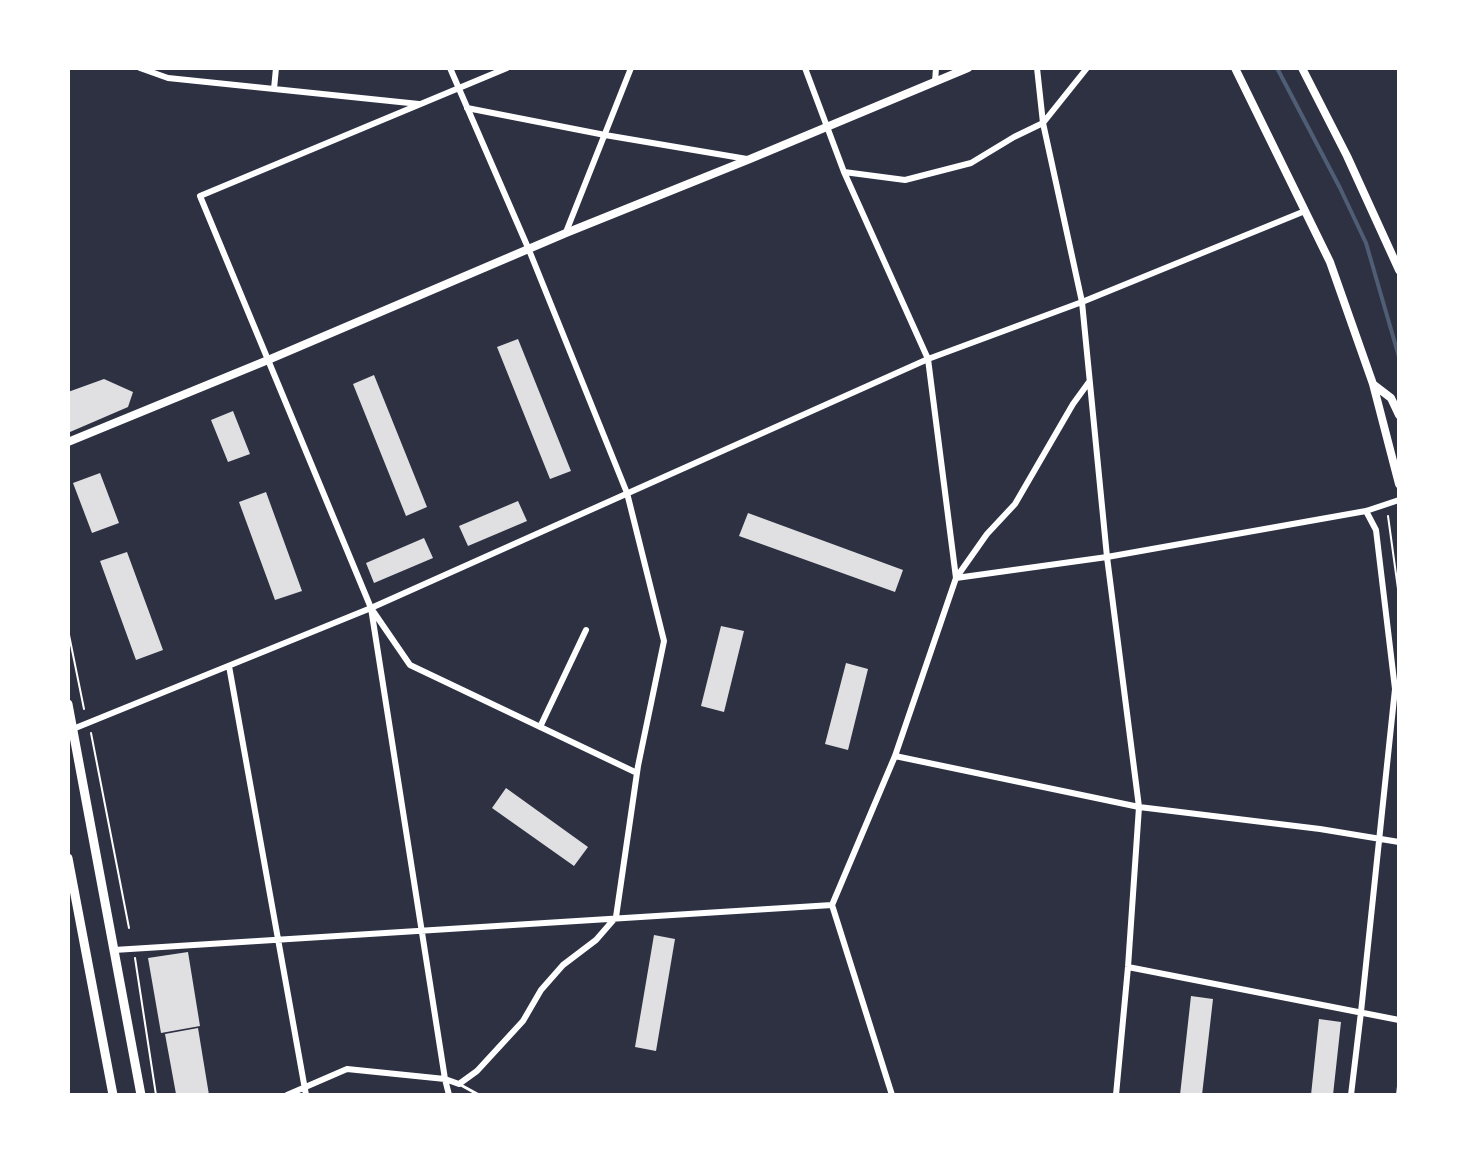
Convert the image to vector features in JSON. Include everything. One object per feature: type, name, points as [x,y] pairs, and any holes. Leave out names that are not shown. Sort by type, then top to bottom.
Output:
[{"type":"main road","points":[[68,442],[968,68]]},
{"type":"main road","points":[[1235,68],[1330,262],[1373,384],[1399,484]]},
{"type":"main road","points":[[1302,68],[1347,156],[1399,270]]},
{"type":"main road","points":[[1373,384],[1391,398],[1399,415]]},
{"type":"main road","points":[[68,704],[141,1095]]},
{"type":"main road","points":[[68,858],[113,1095]]},
{"type":"street","points":[[140,68],[168,78],[422,104]]},
{"type":"street","points":[[274,89],[276,68]]},
{"type":"street","points":[[287,1095],[305,1091],[347,1069],[445,1079],[459,1084],[477,1071],[523,1021],[541,990],[563,965],[596,940],[616,917],[637,773],[664,641],[627,493],[529,250],[450,68]]},
{"type":"street","points":[[507,68],[200,196],[371,608],[410,665],[637,773]]},
{"type":"street","points":[[566,233],[631,68]]},
{"type":"street","points":[[805,68],[844,172],[928,359],[956,578]]},
{"type":"street","points":[[935,82],[936,68]]},
{"type":"street","points":[[1037,68],[1043,123],[1082,302],[1107,557],[1139,807],[1116,1095]]},
{"type":"street","points":[[844,172],[905,180],[971,163],[1043,123],[1087,68]]},
{"type":"street","points":[[467,108],[750,159]]},
{"type":"street","points":[[71,730],[371,608],[928,359],[1082,302],[1305,211]]},
{"type":"street","points":[[892,1095],[832,905],[895,756],[956,578],[987,534],[1015,504],[1089,382]]},
{"type":"street","points":[[956,578],[1107,557],[1366,511],[1399,500]]},
{"type":"street","points":[[1351,1095],[1395,689],[1376,530],[1366,511]]},
{"type":"street","points":[[371,608],[449,1095]]},
{"type":"street","points":[[540,727],[586,630]]},
{"type":"street","points":[[229,666],[305,1091]]},
{"type":"street","points":[[895,756],[1139,807],[1399,842]]},
{"type":"street","points":[[114,950],[832,905]]},
{"type":"street","points":[[1128,967],[1399,1020]]},
{"type":"lane","points":[[459,1084],[479,1095]]},
{"type":"path","points":[[1386,503],[1399,596]]},
{"type":"path","points":[[68,630],[84,709]]},
{"type":"path","points":[[90,727],[129,928]]},
{"type":"path","points":[[134,959],[156,1095]]},
{"type":"path","points":[[1397,1095],[1399,1077]]},
{"type":"building","points":[[518,339],[571,471],[550,479],[497,347]]},
{"type":"building","points":[[374,375],[427,507],[406,516],[353,384]]},
{"type":"building","points":[[104,379],[133,392],[128,407],[70,432],[68,392]]},
{"type":"building","points":[[233,411],[250,454],[228,462],[211,420]]},
{"type":"building","points":[[100,473],[119,523],[92,533],[73,483]]},
{"type":"building","points":[[266,492],[302,591],[275,600],[239,502]]},
{"type":"building","points":[[518,501],[527,521],[468,546],[459,526]]},
{"type":"building","points":[[748,513],[903,570],[895,592],[739,536]]},
{"type":"building","points":[[424,538],[433,558],[374,583],[366,563]]},
{"type":"building","points":[[127,552],[163,650],[136,660],[100,561]]},
{"type":"building","points":[[721,626],[744,631],[724,712],[701,706]]},
{"type":"building","points":[[846,663],[868,669],[848,750],[825,744]]},
{"type":"building","points":[[506,788],[588,847],[574,866],[492,808]]},
{"type":"building","points":[[654,935],[675,939],[656,1051],[635,1047]]},
{"type":"building","points":[[188,952],[200,1026],[161,1033],[148,958]]},
{"type":"building","points":[[1191,996],[1213,999],[1202,1095],[1180,1095]]},
{"type":"building","points":[[1319,1019],[1341,1022],[1333,1095],[1311,1095]]},
{"type":"building","points":[[198,1028],[209,1095],[176,1094],[165,1034]]},
{"type":"waterway","points":[[1277,68],[1366,243],[1399,357]]}]
